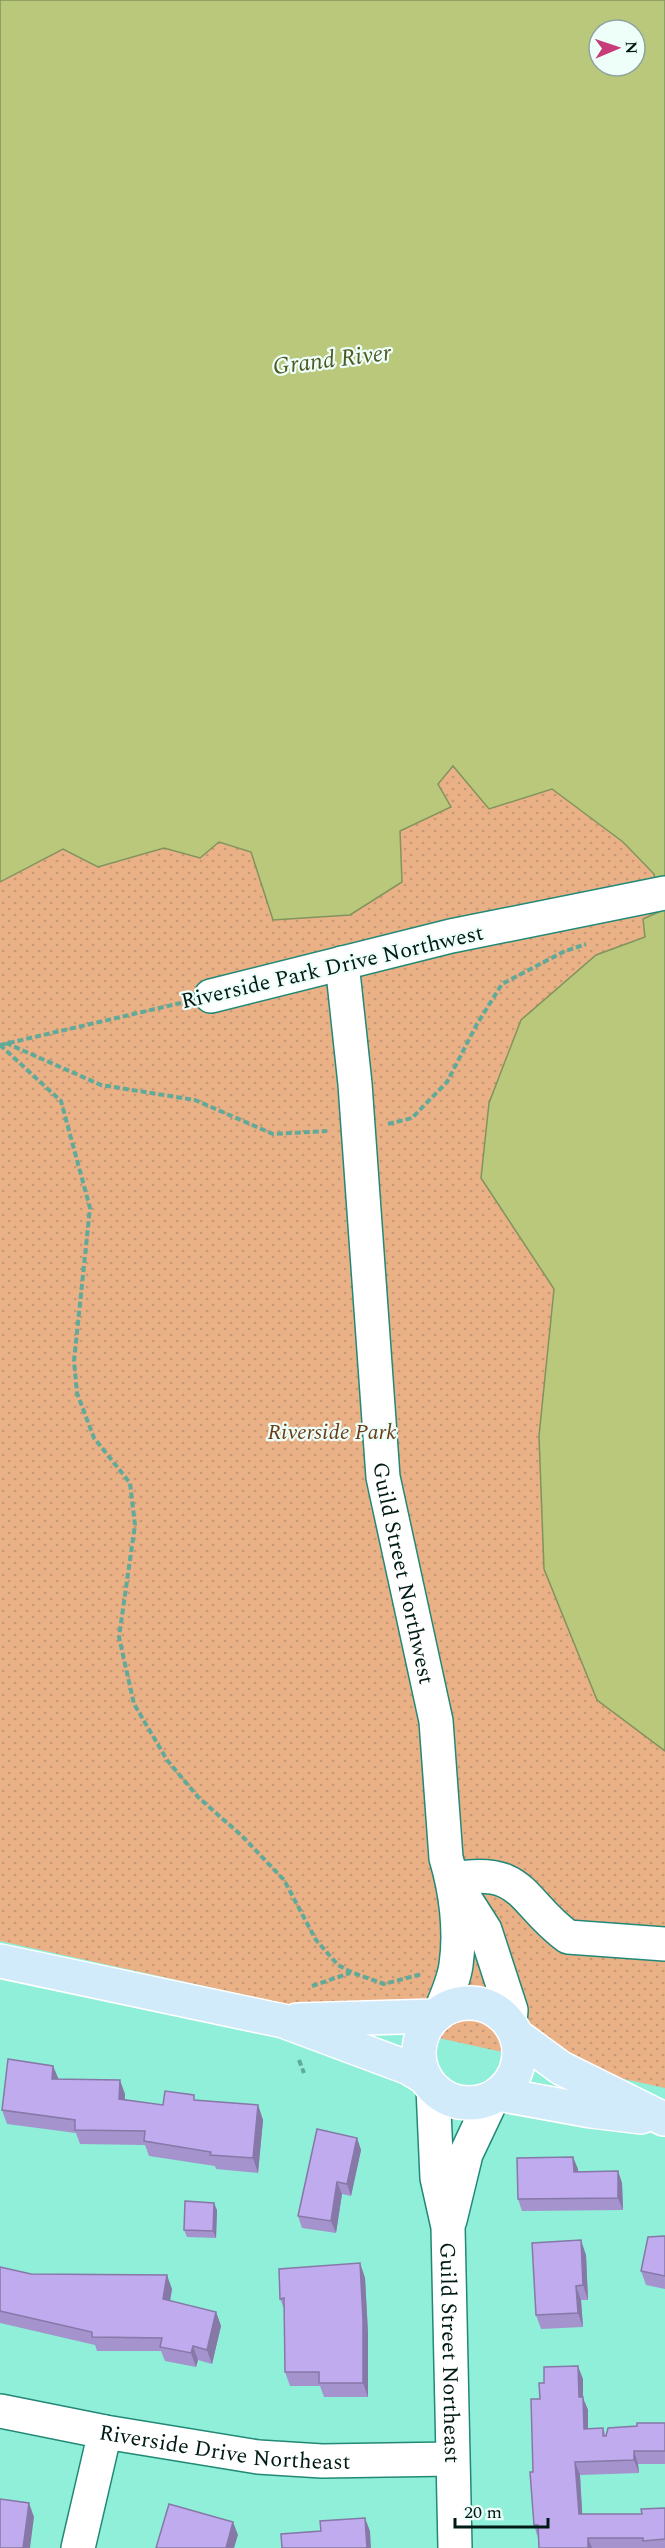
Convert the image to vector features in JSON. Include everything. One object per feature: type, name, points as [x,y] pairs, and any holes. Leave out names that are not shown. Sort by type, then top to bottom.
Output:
[{"type":"main road","points":[[0,1961],[283,2021],[398,2064],[429,2083],[446,2098],[462,2103],[478,2103],[495,2096],[514,2077],[519,2049],[513,2029]]},
{"type":"main road","points":[[429,2083],[419,2061],[420,2044],[425,2029],[438,2013],[455,2004],[470,2002],[485,2005],[498,2012],[513,2029],[561,2068],[665,2119]]},
{"type":"main road","points":[[283,2021],[438,2013]]},
{"type":"main road","points":[[495,2096],[591,2111],[665,2119]]},
{"type":"street","name":"Riverside Park Drive Northwest","points":[[210,996],[451,936],[665,893]]},
{"type":"street","name":"Guild Street Northwest","points":[[342,963],[355,1084],[383,1477],[436,1721],[446,1858],[453,1879],[458,1932],[456,1966],[438,2013]]},
{"type":"street","points":[[453,1879],[473,1875],[508,1880],[520,1887],[559,1930],[568,1936],[665,1944]]},
{"type":"street","name":"Guild Street Northwest","points":[[453,1879],[485,1930],[511,2010],[513,2029]]},
{"type":"street","name":"Guild Street Northeast","points":[[429,2083],[437,2178],[448,2227],[455,2548]]},
{"type":"street","name":"Guild Street Northeast","points":[[448,2227],[466,2154],[495,2096]]},
{"type":"street","name":"Riverside Drive Northeast","points":[[0,2411],[105,2432],[258,2457],[322,2461],[453,2459]]},
{"type":"street","points":[[78,2548],[105,2432]]},
{"type":"path","name":"Riverside Park Drive Northwest","points":[[0,1045],[210,996]]},
{"type":"path","points":[[0,1045],[61,1101],[90,1208],[74,1361],[77,1393],[94,1438],[130,1483],[135,1525],[118,1637],[134,1704],[167,1760],[198,1797],[242,1836],[284,1880],[316,1940],[338,1965],[384,1984],[425,1974]]},
{"type":"path","points":[[302,1989],[351,1972]]},
{"type":"green space","name":"Riverside Park","points":[[453,766],[489,809],[552,789],[623,842],[665,830],[665,2088],[0,1941],[0,882],[63,849],[98,867],[164,848],[200,858],[219,842],[251,851],[273,920],[400,831],[451,807],[438,784]]},
{"type":"water","name":"Grand River","points":[[0,0],[665,0],[665,1751],[597,1700],[544,1569],[539,1436],[554,1289],[481,1178],[489,1103],[521,1020],[596,955],[645,937],[643,919],[661,911],[654,874],[623,842],[552,789],[489,809],[453,766],[438,784],[451,807],[400,831],[402,882],[350,915],[273,920],[251,852],[219,842],[200,858],[164,848],[98,867],[63,849],[0,882]]},
{"type":"building","points":[[8,2059],[53,2066],[52,2079],[120,2080],[119,2099],[163,2105],[165,2091],[194,2095],[194,2100],[258,2105],[253,2158],[210,2155],[211,2152],[144,2141],[145,2131],[75,2130],[75,2120],[2,2110]]},
{"type":"building","points":[[317,2129],[357,2138],[347,2184],[337,2182],[331,2221],[298,2216]]},
{"type":"building","points":[[573,2157],[574,2172],[618,2171],[618,2198],[518,2199],[517,2158]]},
{"type":"building","points":[[185,2201],[214,2203],[213,2231],[184,2230]]},
{"type":"building","points":[[665,2236],[665,2276],[641,2271],[648,2237]]},
{"type":"building","points":[[581,2240],[583,2285],[576,2286],[578,2313],[536,2315],[532,2243]]},
{"type":"building","points":[[360,2263],[363,2383],[319,2383],[319,2372],[285,2372],[284,2298],[280,2299],[279,2269]]},
{"type":"building","points":[[0,2267],[31,2274],[167,2275],[163,2299],[216,2312],[207,2350],[193,2346],[191,2353],[160,2347],[162,2338],[92,2337],[92,2332],[0,2311]]},
{"type":"building","points":[[578,2366],[579,2397],[583,2397],[584,2429],[603,2428],[603,2436],[606,2436],[608,2428],[637,2426],[637,2423],[665,2423],[665,2451],[634,2451],[634,2460],[575,2462],[579,2514],[642,2514],[641,2509],[665,2508],[665,2539],[643,2541],[643,2538],[588,2538],[588,2548],[539,2548],[538,2525],[534,2525],[530,2472],[533,2472],[531,2399],[540,2399],[539,2383],[544,2383],[544,2367]]},
{"type":"building","points":[[0,2499],[29,2503],[23,2548],[0,2548]]},
{"type":"building","points":[[169,2504],[233,2522],[226,2548],[156,2548]]},
{"type":"building","points":[[365,2518],[367,2548],[282,2548],[281,2534],[321,2531],[320,2521]]}]
